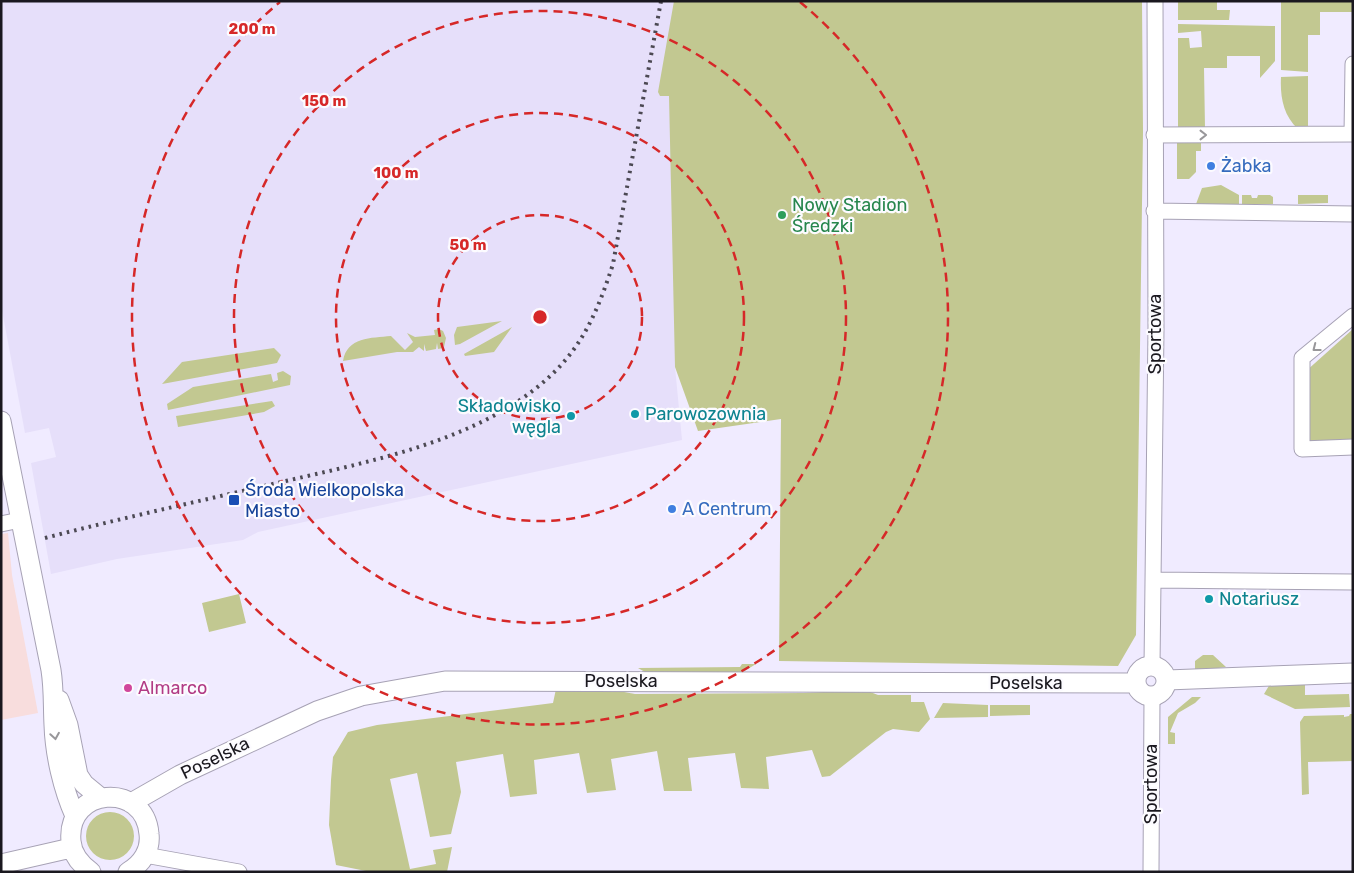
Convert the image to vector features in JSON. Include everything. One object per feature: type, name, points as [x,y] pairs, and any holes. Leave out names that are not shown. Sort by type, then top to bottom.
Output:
[{"type":"street","name":"Sportowa","points":[[1152,666],[1156,329],[1154,212],[1155,1]]},
{"type":"street","points":[[1154,135],[1352,134],[1353,64]]},
{"type":"street","points":[[1154,212],[1353,214]]},
{"type":"street","points":[[1353,316],[1302,358],[1302,448],[1353,447]]},
{"type":"street","points":[[1,421],[54,687],[68,725],[78,775],[84,784],[101,798]]},
{"type":"street","points":[[1,524],[20,520]]},
{"type":"street","points":[[1154,580],[1353,582]]},
{"type":"street","points":[[1152,666],[1162,670],[1167,680],[1163,691],[1152,696],[1141,693],[1136,683],[1140,671],[1152,666]]},
{"type":"street","points":[[1167,680],[1353,673]]},
{"type":"street","name":"Poselska","points":[[131,802],[180,775],[317,710],[361,696],[445,681],[1136,683]]},
{"type":"street","points":[[54,687],[54,727],[62,778],[75,816]]},
{"type":"street","name":"Sportowa","points":[[1150,872],[1152,696]]},
{"type":"street","points":[[91,872],[83,866],[71,848],[70,832],[75,816],[90,802],[101,798],[116,797],[131,802],[142,813],[149,826],[149,846],[145,855],[140,863],[128,872]]},
{"type":"street","points":[[1,864],[71,848]]},
{"type":"street","points":[[145,855],[239,872]]},
{"type":"shaded area","points":[[1,1],[989,1],[675,367],[682,440],[258,532],[243,540],[117,559],[51,574],[31,463],[56,457],[49,428],[25,433],[1,305]]},
{"type":"shaded area","points":[[8,533],[12,575],[38,713],[1,720],[1,534]]},
{"type":"green space","points":[[674,1],[1142,1],[1143,132],[1136,635],[1118,666],[779,661],[781,419],[698,431],[675,367],[669,96],[660,96],[658,92]]},
{"type":"green space","points":[[1178,1],[1217,1],[1217,10],[1230,10],[1229,20],[1178,20]]},
{"type":"green space","points":[[1281,1],[1353,1],[1353,12],[1320,12],[1320,35],[1308,35],[1308,72],[1281,70]]},
{"type":"green space","points":[[1178,24],[1275,26],[1275,61],[1260,78],[1260,56],[1227,56],[1227,68],[1204,68],[1205,128],[1178,130],[1178,38],[1189,38],[1190,48],[1202,47],[1201,31],[1178,33]]},
{"type":"green space","points":[[1308,76],[1308,126],[1307,129],[1298,129],[1289,118],[1284,105],[1281,77]]},
{"type":"green space","points":[[1201,138],[1201,151],[1196,151],[1196,172],[1189,179],[1177,179],[1177,139]]},
{"type":"green space","points":[[1221,185],[1239,195],[1239,204],[1196,204],[1202,188]]},
{"type":"green space","points":[[1242,195],[1251,195],[1252,198],[1257,198],[1258,195],[1270,195],[1273,197],[1273,204],[1242,204]]},
{"type":"green space","points":[[1298,195],[1328,195],[1328,203],[1298,204]]},
{"type":"green space","points":[[502,321],[455,345],[454,335],[457,327]]},
{"type":"green space","points":[[512,327],[494,352],[465,356],[464,354]]},
{"type":"green space","points":[[439,329],[443,331],[446,338],[444,347],[442,342],[443,348],[438,349],[437,343],[436,349],[426,351],[424,344],[424,351],[419,347],[413,352],[397,352],[343,361],[349,347],[361,340],[391,336],[405,350],[413,342],[407,333],[415,337],[435,335],[434,330]]},
{"type":"green space","points":[[1353,329],[1353,443],[1307,445],[1305,372]]},
{"type":"green space","points":[[274,348],[281,355],[277,363],[162,384],[182,362]]},
{"type":"green space","points":[[283,371],[291,376],[290,385],[168,410],[167,404],[193,387],[271,374],[273,382],[278,380],[277,373]]},
{"type":"green space","points":[[272,401],[275,406],[264,412],[178,427],[176,416]]},
{"type":"green space","points":[[239,594],[246,623],[209,632],[202,603]]},
{"type":"green space","points":[[1203,655],[1213,655],[1226,667],[1195,671],[1195,661]]},
{"type":"green space","points":[[742,664],[756,664],[743,672],[645,672],[638,668],[740,667]]},
{"type":"green space","points":[[1305,681],[1305,695],[1349,694],[1350,707],[1295,709],[1264,694],[1270,684]]},
{"type":"green space","points":[[556,689],[608,689],[635,694],[803,693],[865,690],[878,695],[911,695],[911,702],[924,702],[930,719],[919,732],[893,729],[886,732],[830,776],[822,777],[812,750],[766,757],[769,789],[741,788],[735,753],[688,758],[692,791],[664,791],[657,751],[611,759],[616,790],[587,793],[579,753],[534,760],[537,794],[510,797],[503,754],[456,762],[461,792],[451,834],[430,837],[417,773],[390,779],[410,869],[436,864],[433,850],[452,847],[447,872],[371,872],[336,865],[329,825],[333,757],[348,732],[377,725],[553,703]]},
{"type":"green space","points":[[1192,697],[1201,697],[1178,713],[1170,732],[1175,733],[1175,744],[1168,744],[1168,717]]},
{"type":"green space","points":[[943,703],[988,705],[988,717],[934,718]]},
{"type":"green space","points":[[990,705],[1030,705],[1030,715],[990,716]]},
{"type":"green space","points":[[1353,714],[1353,761],[1308,762],[1309,794],[1302,795],[1300,722],[1304,716],[1344,715],[1344,717]]},
{"type":"green space","points":[[105,812],[115,812],[127,819],[134,831],[134,841],[127,853],[115,860],[105,860],[97,856],[90,849],[86,841],[86,831],[90,823],[97,816]]},
{"type":"railway","points":[[45,538],[352,466],[391,455],[467,429],[502,411],[534,390],[562,364],[579,341],[593,317],[613,264],[661,1]]},
{"type":"place","name":"Żabka","points":[[1211,166]]},
{"type":"place","name":"Nowy Stadion Średzki","points":[[782,215]]},
{"type":"place","name":"Parowozownia","points":[[635,414]]},
{"type":"place","name":"Składowisko węgla","points":[[571,416]]},
{"type":"place","name":"Środa Wielkopolska Miasto","points":[[234,500]]},
{"type":"place","name":"A Centrum","points":[[672,509]]},
{"type":"place","name":"Notariusz","points":[[1209,599]]},
{"type":"place","name":"Almarco","points":[[128,688]]}]
